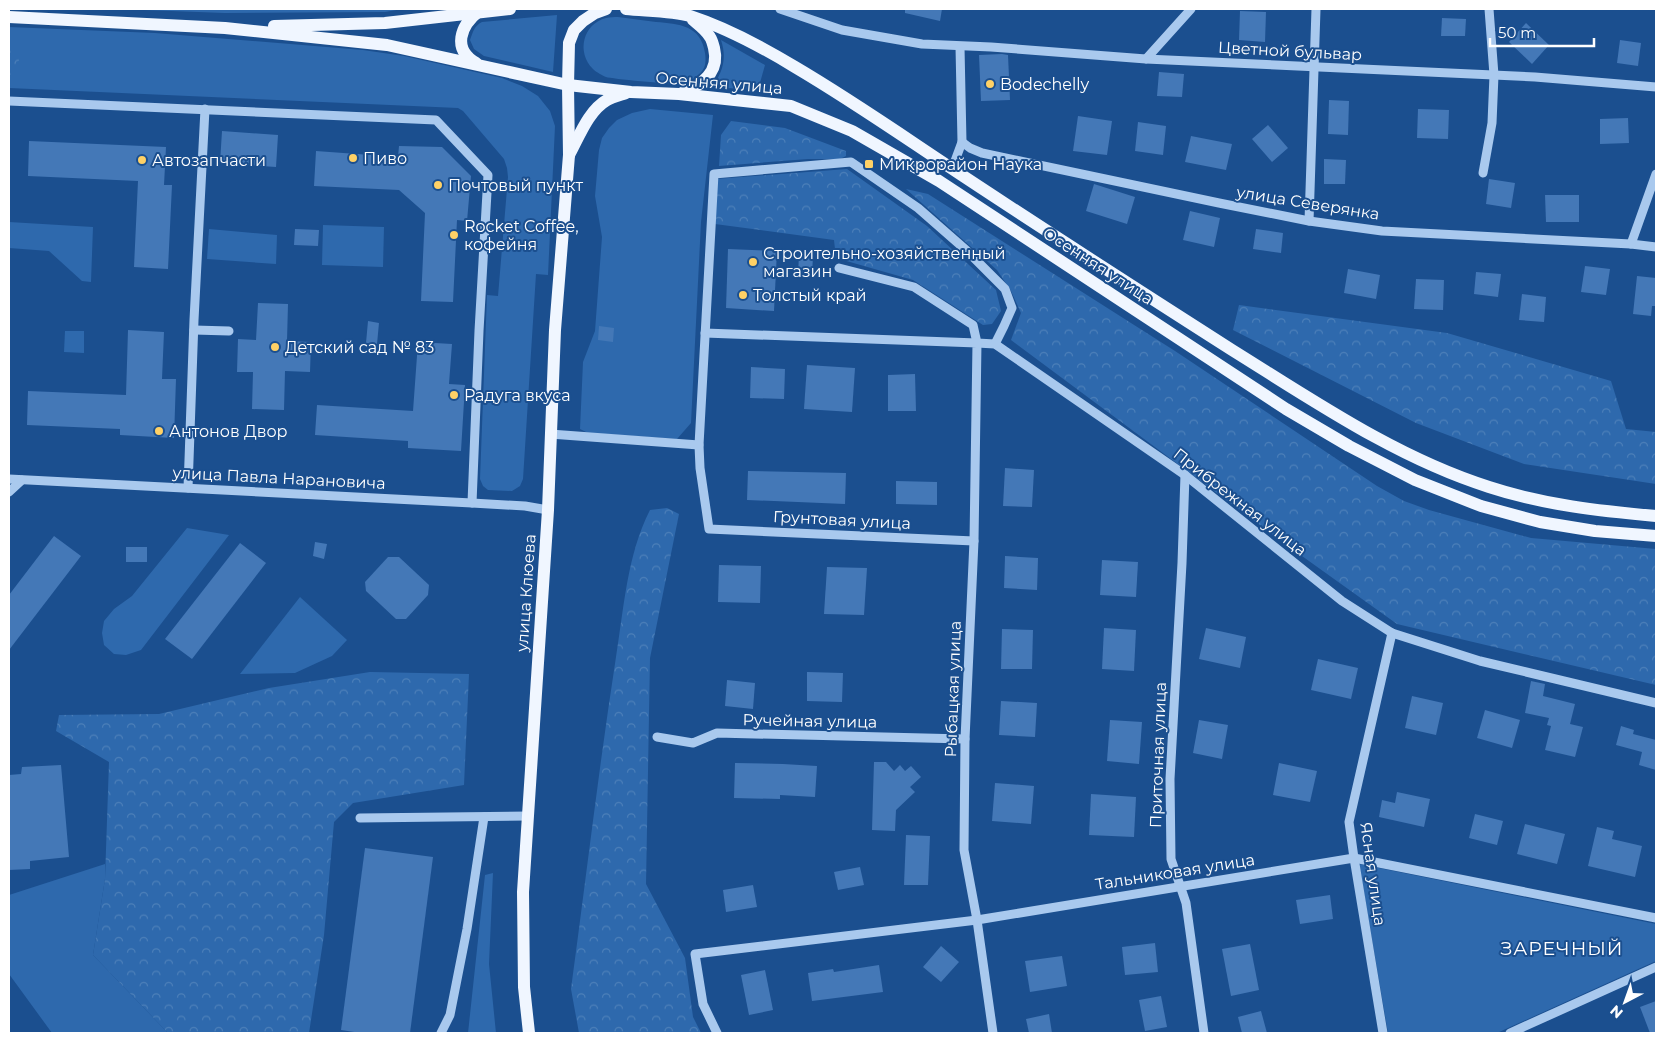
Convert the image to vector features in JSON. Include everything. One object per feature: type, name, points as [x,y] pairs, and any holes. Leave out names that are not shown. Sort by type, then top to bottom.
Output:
[{"type":"main road","points":[[9,17],[225,28],[385,23],[510,9]]},
{"type":"main road","name":"улица Клюева","points":[[529,1033],[524,987],[523,892],[548,510],[555,330],[569,155],[568,86],[570,42],[574,30],[583,21],[595,13],[606,9]]},
{"type":"main road","name":"Осенняя улица","points":[[626,9],[687,15],[730,31],[774,54],[837,92],[952,169],[1289,385],[1360,428],[1422,461],[1489,487],[1544,502],[1597,511],[1656,516]]},
{"type":"main road","points":[[478,64],[469,59],[460,38],[465,25],[479,11]]},
{"type":"main road","points":[[679,94],[705,81],[716,62],[710,37],[687,15]]},
{"type":"main road","name":"Осенняя улица","points":[[225,28],[387,45],[478,64],[568,86],[679,94],[791,106],[852,132],[939,181],[1286,408],[1349,446],[1415,480],[1481,506],[1540,522],[1595,531],[1656,536]]},
{"type":"main road","name":"улица Клюева","points":[[569,155],[592,114],[599,106],[608,99],[631,92]]},
{"type":"street","name":"Цветной бульвар","points":[[783,9],[842,30],[922,44],[992,47],[1146,59],[1535,77],[1656,87]]},
{"type":"street","points":[[1146,59],[1191,9]]},
{"type":"street","points":[[1309,221],[1316,9]]},
{"type":"street","points":[[1483,173],[1492,123],[1494,76],[1489,9]]},
{"type":"street","points":[[952,169],[962,142],[960,46]]},
{"type":"street","points":[[9,101],[436,120],[488,175],[472,503]]},
{"type":"street","points":[[188,488],[205,109]]},
{"type":"street","name":"улица Северянка","points":[[962,142],[982,153],[1309,221],[1382,231],[1656,246]]},
{"type":"street","points":[[550,434],[699,445],[705,333],[714,174],[851,162],[918,208],[966,250],[1005,289],[1012,308],[995,344],[705,333]]},
{"type":"street","points":[[1631,244],[1656,174]]},
{"type":"street","points":[[839,268],[914,287],[973,325],[977,343]]},
{"type":"street","points":[[194,330],[229,331]]},
{"type":"street","name":"Рыбацкая улица","points":[[977,343],[974,540],[965,739],[964,850],[978,920],[993,1033]]},
{"type":"street","name":"Прибрежная улица","points":[[995,344],[1185,475],[1342,601],[1392,632],[1480,660],[1656,703]]},
{"type":"street","name":"Грунтовая улица","points":[[699,445],[700,468],[709,529],[974,540]]},
{"type":"street","name":"Приточная улица","points":[[1185,475],[1170,779],[1171,858],[1186,904],[1204,1033]]},
{"type":"street","name":"улица Павла Нарановича","points":[[9,479],[525,506],[548,510]]},
{"type":"street","points":[[9,492],[22,480]]},
{"type":"street","name":"Ясная улица","points":[[1382,1033],[1349,822],[1392,632]]},
{"type":"street","name":"Ручейная улица","points":[[658,737],[693,743],[717,734],[965,739]]},
{"type":"street","points":[[360,818],[528,816]]},
{"type":"street","points":[[442,1033],[450,1015],[484,817]]},
{"type":"street","name":"Тальниковая улица","points":[[717,1033],[703,1004],[695,954],[978,920],[1354,858],[1656,918]]},
{"type":"street","points":[[1510,1033],[1656,967]]},
{"type":"green space","points":[[118,9],[402,9],[385,12],[225,13]]},
{"type":"green space","points":[[557,15],[553,72],[484,56],[474,49],[470,40],[475,27],[482,22]]},
{"type":"green space","points":[[618,17],[681,25],[694,31],[703,44],[706,58],[703,69],[696,77],[683,84],[620,79],[600,74],[588,62],[585,55],[584,39],[587,32],[598,21]]},
{"type":"green space","points":[[9,27],[155,33],[363,50],[404,56],[502,78],[522,86],[538,96],[550,111],[555,126],[548,275],[536,274],[523,479],[520,486],[512,491],[488,490],[483,486],[480,479],[487,295],[498,296],[508,177],[504,159],[463,111],[458,108],[9,88]]},
{"type":"green space","points":[[721,40],[765,65],[758,90],[712,87],[723,65],[724,53]]},
{"type":"green space","points":[[9,45],[15,48],[19,64],[17,70],[9,76]]},
{"type":"green space","points":[[650,109],[713,115],[701,222],[691,423],[677,439],[588,433],[580,429],[583,362],[595,331],[602,237],[595,196],[599,150],[602,138],[617,120],[632,113]]},
{"type":"green space","points":[[731,121],[785,128],[846,151],[846,156],[840,159],[808,159],[719,166],[721,135]]},
{"type":"green space","points":[[847,169],[927,226],[996,290],[1001,311],[992,324],[983,325],[913,280],[836,258],[834,240],[715,224],[716,179]]},
{"type":"green space","points":[[906,189],[928,194],[1175,351],[1377,486],[1404,501],[1429,510],[1531,538],[1656,549],[1656,685],[1397,624],[1288,546],[1011,340],[1021,313],[1011,291],[997,270]]},
{"type":"green space","points":[[9,222],[93,227],[91,282],[82,281],[49,251],[9,248]]},
{"type":"green space","points":[[323,225],[384,227],[383,267],[322,265]]},
{"type":"green space","points":[[209,229],[277,235],[276,264],[207,259]]},
{"type":"green space","points":[[1239,305],[1447,333],[1611,381],[1626,429],[1656,432],[1656,484],[1524,464],[1416,423],[1233,330]]},
{"type":"green space","points":[[65,331],[84,331],[84,353],[64,352]]},
{"type":"green space","points":[[667,508],[679,514],[650,658],[646,884],[685,958],[693,1017],[701,1033],[579,1033],[571,989],[624,601],[631,563],[642,527],[650,510]]},
{"type":"green space","points":[[187,528],[229,535],[141,650],[126,655],[114,654],[104,645],[102,633],[104,621],[114,609],[132,596]]},
{"type":"green space","points":[[300,597],[347,640],[332,656],[295,673],[240,674]]},
{"type":"green space","points":[[370,672],[469,674],[464,785],[353,803],[334,822],[324,935],[309,1033],[168,1033],[93,955],[105,879],[109,762],[56,731],[59,715],[159,714],[269,688]]},
{"type":"green space","points":[[105,864],[105,879],[93,955],[168,1033],[52,1033],[9,974],[9,895]]},
{"type":"green space","points":[[1359,864],[1656,924],[1656,961],[1497,1033],[1388,1033]]},
{"type":"green space","points":[[493,873],[489,964],[496,1033],[468,1033],[485,875]]},
{"type":"building","points":[[905,9],[942,9],[940,21],[905,13]]},
{"type":"building","points":[[1240,11],[1266,12],[1265,42],[1239,40]]},
{"type":"building","points":[[1442,18],[1466,19],[1465,36],[1441,36]]},
{"type":"building","points":[[1526,23],[1549,45],[1532,64],[1509,42]]},
{"type":"building","points":[[1620,40],[1641,43],[1638,66],[1617,63]]},
{"type":"building","points":[[979,55],[1008,55],[1010,100],[981,101]]},
{"type":"building","points":[[1159,72],[1184,74],[1182,97],[1157,96]]},
{"type":"building","points":[[1329,100],[1349,101],[1348,135],[1328,134]]},
{"type":"building","points":[[1418,109],[1449,110],[1448,139],[1417,138]]},
{"type":"building","points":[[1078,116],[1112,121],[1107,155],[1073,151]]},
{"type":"building","points":[[1628,118],[1629,143],[1600,144],[1600,119]]},
{"type":"building","points":[[1138,122],[1166,126],[1163,155],[1135,151]]},
{"type":"building","points":[[1268,125],[1288,148],[1272,162],[1252,139]]},
{"type":"building","points":[[222,131],[278,135],[276,167],[220,163]]},
{"type":"building","points":[[1191,136],[1232,144],[1226,170],[1185,162]]},
{"type":"building","points":[[29,141],[166,147],[164,185],[172,185],[168,269],[134,267],[138,181],[28,176]]},
{"type":"building","points":[[399,146],[442,147],[471,176],[467,221],[457,220],[453,302],[421,301],[425,213],[399,190],[314,186],[316,151],[398,157]]},
{"type":"building","points":[[1324,159],[1346,160],[1345,184],[1324,184]]},
{"type":"building","points":[[1489,179],[1515,183],[1511,208],[1486,204]]},
{"type":"building","points":[[1094,184],[1135,197],[1127,224],[1086,211]]},
{"type":"building","points":[[1545,195],[1579,195],[1579,222],[1546,222]]},
{"type":"building","points":[[1190,211],[1220,218],[1214,247],[1183,240]]},
{"type":"building","points":[[295,229],[319,230],[318,246],[294,245]]},
{"type":"building","points":[[1256,229],[1283,233],[1281,253],[1253,249]]},
{"type":"building","points":[[728,249],[777,251],[774,311],[726,308]]},
{"type":"building","points":[[799,254],[813,255],[812,276],[798,276]]},
{"type":"building","points":[[1585,266],[1610,269],[1606,295],[1581,292]]},
{"type":"building","points":[[1348,269],[1380,275],[1376,299],[1344,293]]},
{"type":"building","points":[[1476,272],[1501,274],[1498,297],[1474,294]]},
{"type":"building","points":[[1637,276],[1656,278],[1656,306],[1652,306],[1651,316],[1633,314]]},
{"type":"building","points":[[1416,279],[1444,280],[1443,310],[1414,309]]},
{"type":"building","points":[[1522,294],[1546,297],[1544,322],[1519,320]]},
{"type":"building","points":[[258,303],[288,304],[287,341],[311,342],[310,372],[285,371],[284,410],[252,409],[253,372],[237,372],[238,339],[256,340]]},
{"type":"building","points":[[368,321],[379,323],[377,344],[366,343]]},
{"type":"building","points":[[599,326],[614,328],[613,342],[598,340]]},
{"type":"building","points":[[128,330],[164,332],[162,379],[176,379],[174,438],[120,435],[120,429],[27,425],[28,391],[126,395]]},
{"type":"building","points":[[418,342],[452,344],[449,384],[465,385],[461,451],[408,448],[408,441],[315,435],[317,405],[413,411]]},
{"type":"building","points":[[807,365],[855,368],[852,412],[804,409]]},
{"type":"building","points":[[751,367],[785,369],[784,399],[750,398]]},
{"type":"building","points":[[915,374],[916,411],[888,411],[888,375]]},
{"type":"building","points":[[1005,468],[1034,470],[1032,507],[1003,506]]},
{"type":"building","points":[[748,471],[846,473],[845,504],[747,500]]},
{"type":"building","points":[[896,481],[937,482],[937,505],[896,504]]},
{"type":"building","points":[[54,536],[81,556],[9,650],[9,595]]},
{"type":"building","points":[[315,542],[327,544],[324,559],[313,556]]},
{"type":"building","points":[[240,543],[266,563],[192,659],[165,639]]},
{"type":"building","points":[[126,547],[147,547],[147,562],[126,562]]},
{"type":"building","points":[[1005,556],[1038,558],[1037,590],[1004,588]]},
{"type":"building","points":[[388,557],[399,557],[429,585],[428,595],[406,619],[396,619],[366,591],[365,582]]},
{"type":"building","points":[[1102,560],[1138,562],[1136,597],[1100,595]]},
{"type":"building","points":[[719,565],[761,566],[760,603],[718,602]]},
{"type":"building","points":[[827,567],[867,568],[864,615],[824,614]]},
{"type":"building","points":[[1104,628],[1136,630],[1134,671],[1102,669]]},
{"type":"building","points":[[1206,628],[1246,637],[1240,668],[1199,659]]},
{"type":"building","points":[[1002,629],[1033,630],[1032,669],[1001,669]]},
{"type":"building","points":[[1318,659],[1358,668],[1351,699],[1311,690]]},
{"type":"building","points":[[807,672],[843,673],[842,702],[807,701]]},
{"type":"building","points":[[727,680],[755,683],[753,709],[725,706]]},
{"type":"building","points":[[1531,681],[1545,684],[1543,696],[1575,704],[1570,724],[1583,727],[1575,757],[1545,750],[1551,726],[1547,725],[1549,718],[1525,713]]},
{"type":"building","points":[[1412,696],[1443,703],[1436,735],[1405,728]]},
{"type":"building","points":[[1001,701],[1037,703],[1035,737],[999,735]]},
{"type":"building","points":[[1485,710],[1520,720],[1512,748],[1477,738]]},
{"type":"building","points":[[1110,720],[1142,722],[1139,764],[1107,761]]},
{"type":"building","points":[[1199,720],[1228,725],[1222,759],[1193,753]]},
{"type":"building","points":[[1621,726],[1634,730],[1633,734],[1656,740],[1656,770],[1639,765],[1642,752],[1616,745]]},
{"type":"building","points":[[874,762],[886,762],[894,771],[900,765],[905,771],[911,766],[921,777],[910,787],[915,792],[896,810],[895,831],[872,830]]},
{"type":"building","points":[[735,763],[817,766],[815,797],[780,795],[780,799],[734,798]]},
{"type":"building","points":[[1279,763],[1317,771],[1310,802],[1273,795]]},
{"type":"building","points":[[61,765],[69,857],[30,861],[30,869],[9,870],[9,775],[21,774],[22,767]]},
{"type":"building","points":[[995,783],[1034,786],[1031,824],[992,821]]},
{"type":"building","points":[[1397,792],[1430,799],[1424,827],[1379,817],[1382,800],[1395,803]]},
{"type":"building","points":[[1091,794],[1136,797],[1134,837],[1089,835]]},
{"type":"building","points":[[1475,814],[1503,821],[1497,845],[1469,838]]},
{"type":"building","points":[[1525,824],[1565,834],[1557,864],[1517,854]]},
{"type":"building","points":[[1597,827],[1614,831],[1612,839],[1642,846],[1635,877],[1588,866]]},
{"type":"building","points":[[906,835],[930,836],[928,885],[904,885]]},
{"type":"building","points":[[365,848],[433,857],[410,1033],[361,1033],[341,1030]]},
{"type":"building","points":[[860,867],[864,885],[838,890],[834,872]]},
{"type":"building","points":[[753,885],[757,907],[726,912],[723,890]]},
{"type":"building","points":[[1330,895],[1333,919],[1300,924],[1296,900]]},
{"type":"building","points":[[1155,943],[1158,972],[1125,975],[1122,947]]},
{"type":"building","points":[[1250,944],[1259,990],[1231,996],[1222,949]]},
{"type":"building","points":[[941,946],[959,962],[941,982],[923,967]]},
{"type":"building","points":[[1062,956],[1067,986],[1030,992],[1025,961]]},
{"type":"building","points":[[879,965],[883,992],[812,1001],[808,973],[833,969],[834,972]]},
{"type":"building","points":[[765,970],[773,1010],[749,1015],[741,975]]},
{"type":"building","points":[[1161,996],[1167,1027],[1145,1031],[1139,1000]]},
{"type":"building","points":[[1656,1001],[1656,1033],[1650,1033],[1640,1007]]},
{"type":"building","points":[[1261,1011],[1267,1033],[1242,1033],[1238,1017]]},
{"type":"building","points":[[1049,1014],[1052,1033],[1029,1033],[1026,1019]]},
{"type":"place","name":"Bodechelly","points":[[990,84]]},
{"type":"place","name":"Пиво","points":[[353,158]]},
{"type":"place","name":"Автозапчасти","points":[[142,160]]},
{"type":"place","name":"Микрорайон Наука","points":[[869,164]]},
{"type":"place","name":"Почтовый пункт","points":[[438,185]]},
{"type":"place","name":"Rocket Coffee, кофейня","points":[[454,235]]},
{"type":"place","name":"Строительно-хозяйственный магазин","points":[[753,262]]},
{"type":"place","name":"Толстый край","points":[[743,295]]},
{"type":"place","name":"Детский сад № 83","points":[[275,347]]},
{"type":"place","name":"Радуга вкуса","points":[[454,395]]},
{"type":"place","name":"Антонов Двор","points":[[159,431]]},
{"type":"district","name":"ЗАРЕЧНЫЙ","points":[[1562,948]]}]
